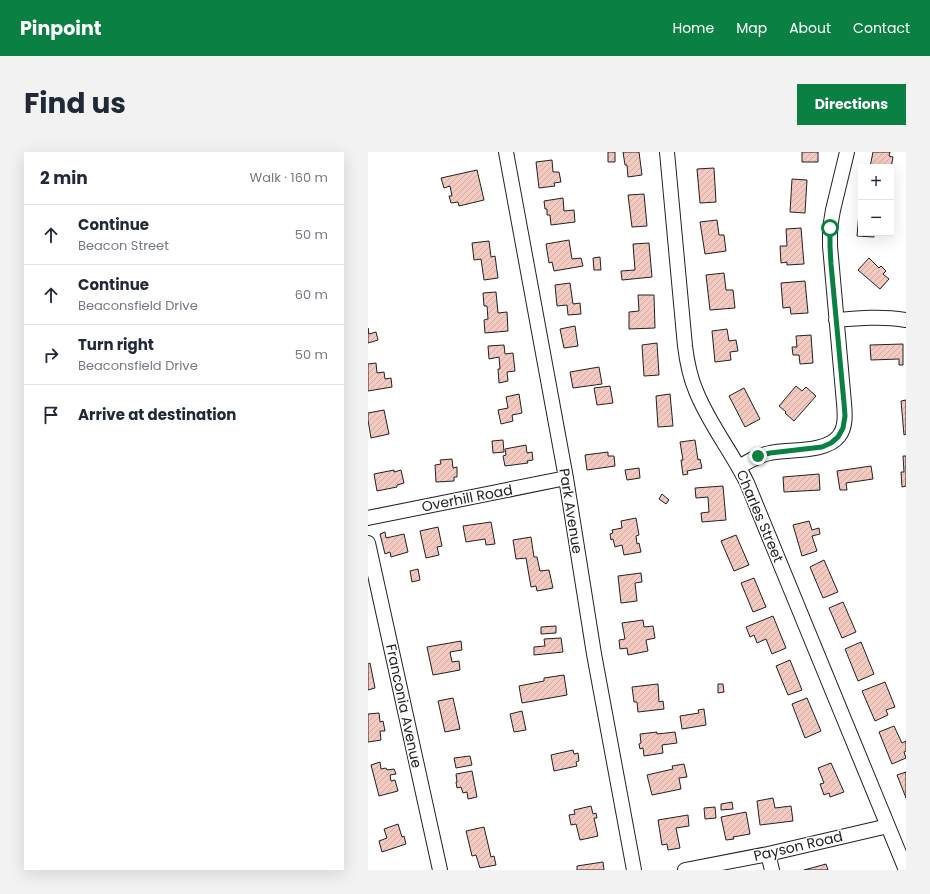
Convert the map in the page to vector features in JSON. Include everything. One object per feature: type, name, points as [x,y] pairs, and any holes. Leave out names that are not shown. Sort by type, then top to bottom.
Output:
[{"type":"street","name":"Park Avenue","points":[[506,152],[566,478],[594,654],[634,870]]},
{"type":"street","name":"Charles Street","points":[[667,152],[685,346],[687,361],[696,391],[702,405],[739,467],[755,502],[906,870]]},
{"type":"street","points":[[739,467],[758,456],[770,453],[822,447],[831,443],[838,437],[843,428],[845,416],[831,264],[830,228],[847,152]]},
{"type":"street","points":[[836,320],[864,318],[893,318],[906,320]]},
{"type":"street","name":"Overhill Road","points":[[368,518],[566,478]]},
{"type":"street","name":"Franconia Avenue","points":[[368,543],[440,870]]},
{"type":"street","name":"Payson Road","points":[[685,870],[768,854],[888,826]]},
{"type":"street","points":[[768,854],[772,870]]},
{"type":"building","points":[[608,152],[615,152],[615,162],[608,162]]},
{"type":"building","points":[[623,152],[639,152],[642,175],[628,177],[627,165],[625,165]]},
{"type":"building","points":[[802,152],[818,152],[818,162],[802,162]]},
{"type":"building","points":[[873,152],[890,152],[889,156],[893,157],[892,164],[871,164]]},
{"type":"building","points":[[552,160],[553,172],[559,172],[561,182],[554,183],[555,186],[539,188],[536,162]]},
{"type":"building","points":[[714,168],[716,202],[700,203],[697,169]]},
{"type":"building","points":[[477,170],[484,200],[459,206],[458,202],[451,203],[449,196],[452,196],[450,186],[444,188],[441,178]]},
{"type":"building","points":[[792,179],[807,180],[805,213],[790,212]]},
{"type":"building","points":[[644,194],[647,226],[632,227],[628,195]]},
{"type":"building","points":[[563,198],[564,211],[574,210],[575,222],[551,225],[550,215],[547,215],[547,209],[545,209],[544,201]]},
{"type":"building","points":[[717,220],[719,235],[724,235],[726,251],[705,254],[700,222]]},
{"type":"building","points":[[858,224],[858,236],[874,237],[857,236]]},
{"type":"building","points":[[801,228],[804,264],[787,265],[787,262],[781,263],[780,246],[787,246],[786,229]]},
{"type":"building","points":[[569,240],[572,259],[581,258],[583,266],[554,271],[552,262],[549,263],[546,244]]},
{"type":"building","points":[[489,241],[491,257],[495,256],[498,278],[484,280],[481,259],[474,260],[472,243]]},
{"type":"building","points":[[649,243],[652,277],[622,280],[621,271],[635,270],[633,244]]},
{"type":"building","points":[[600,257],[601,270],[594,270],[593,258]]},
{"type":"building","points":[[869,258],[879,268],[881,266],[886,271],[883,274],[889,279],[880,289],[858,270]]},
{"type":"building","points":[[724,273],[726,290],[733,290],[735,308],[710,310],[706,275]]},
{"type":"building","points":[[805,281],[808,313],[791,314],[790,307],[783,308],[781,283]]},
{"type":"building","points":[[570,283],[573,304],[580,303],[581,314],[568,315],[567,305],[557,306],[555,285]]},
{"type":"building","points":[[496,292],[498,313],[507,312],[508,331],[485,333],[484,320],[488,319],[487,306],[484,306],[483,293]]},
{"type":"building","points":[[638,295],[654,295],[655,328],[629,329],[629,312],[639,311]]},
{"type":"building","points":[[575,326],[578,346],[564,348],[560,329]]},
{"type":"building","points":[[368,328],[369,334],[376,332],[378,340],[368,343]]},
{"type":"building","points":[[727,329],[729,341],[736,340],[738,351],[730,352],[731,360],[715,362],[712,331]]},
{"type":"building","points":[[811,335],[813,363],[800,364],[799,355],[793,355],[792,347],[797,347],[796,336]]},
{"type":"building","points":[[657,343],[659,375],[644,376],[642,345]]},
{"type":"building","points":[[903,344],[903,365],[899,365],[899,359],[871,360],[870,345]]},
{"type":"building","points":[[504,345],[505,354],[513,353],[515,371],[507,372],[508,381],[499,383],[499,357],[489,359],[488,346]]},
{"type":"building","points":[[376,363],[377,373],[384,372],[385,379],[391,378],[392,387],[368,391],[368,364]]},
{"type":"building","points":[[599,367],[602,384],[573,388],[570,372]]},
{"type":"building","points":[[610,386],[613,403],[597,405],[594,388]]},
{"type":"building","points":[[796,386],[802,391],[806,387],[816,396],[794,421],[779,406]]},
{"type":"building","points":[[744,388],[760,419],[745,427],[729,396]]},
{"type":"building","points":[[519,394],[522,413],[512,415],[513,421],[501,424],[498,410],[508,408],[506,397]]},
{"type":"building","points":[[670,394],[673,426],[658,427],[656,396]]},
{"type":"building","points":[[906,400],[906,434],[904,435],[901,401]]},
{"type":"building","points":[[384,410],[389,434],[371,438],[368,413]]},
{"type":"building","points":[[503,440],[504,452],[493,453],[492,441]]},
{"type":"building","points":[[695,440],[698,460],[700,459],[702,468],[687,471],[688,474],[683,475],[681,460],[683,460],[680,442]]},
{"type":"building","points":[[526,445],[527,453],[532,452],[533,460],[527,461],[528,463],[505,466],[503,456],[506,455],[505,449]]},
{"type":"building","points":[[608,452],[608,456],[614,456],[615,466],[587,470],[585,455]]},
{"type":"building","points":[[903,456],[906,456],[906,486],[902,487],[901,472],[904,472]]},
{"type":"building","points":[[452,459],[453,468],[457,467],[457,477],[454,477],[454,481],[436,482],[435,465],[441,464],[440,460]]},
{"type":"building","points":[[871,466],[873,479],[846,483],[847,490],[840,490],[837,471]]},
{"type":"building","points":[[639,468],[640,478],[627,480],[625,470]]},
{"type":"building","points":[[394,470],[394,472],[401,470],[404,483],[397,485],[397,487],[377,491],[374,474]]},
{"type":"building","points":[[819,474],[820,490],[784,492],[783,477]]},
{"type":"building","points":[[723,486],[726,520],[702,522],[701,513],[709,512],[708,497],[696,498],[695,488]]},
{"type":"building","points":[[662,494],[669,500],[666,504],[659,499]]},
{"type":"building","points":[[636,518],[639,535],[636,536],[637,544],[639,543],[641,552],[624,555],[622,545],[615,547],[613,539],[611,540],[610,534],[613,533],[612,530],[622,528],[621,521]]},
{"type":"building","points":[[809,521],[812,530],[819,528],[820,534],[812,536],[817,551],[802,556],[793,525]]},
{"type":"building","points":[[491,522],[495,544],[486,545],[485,539],[466,542],[463,526]]},
{"type":"building","points":[[438,527],[442,546],[437,547],[439,555],[426,558],[420,531]]},
{"type":"building","points":[[385,532],[386,538],[404,534],[408,552],[391,557],[390,552],[385,554],[380,534]]},
{"type":"building","points":[[736,535],[749,565],[734,571],[721,541]]},
{"type":"building","points":[[531,537],[534,557],[537,557],[540,571],[549,570],[553,588],[537,591],[536,586],[531,587],[526,558],[516,559],[513,540]]},
{"type":"building","points":[[824,560],[838,592],[823,598],[810,567]]},
{"type":"building","points":[[418,569],[420,580],[412,582],[410,571]]},
{"type":"building","points":[[641,573],[642,582],[635,583],[637,601],[621,603],[618,576]]},
{"type":"building","points":[[754,578],[766,607],[753,612],[741,583]]},
{"type":"building","points":[[843,602],[856,632],[842,638],[829,608]]},
{"type":"building","points":[[773,616],[786,648],[772,654],[766,639],[757,643],[754,635],[750,637],[746,627]]},
{"type":"building","points":[[643,620],[644,627],[653,626],[655,638],[646,640],[648,651],[628,655],[627,648],[620,649],[619,640],[625,639],[622,623]]},
{"type":"building","points":[[556,626],[556,633],[541,634],[541,627]]},
{"type":"building","points":[[561,638],[563,652],[534,655],[534,647],[545,646],[544,639]]},
{"type":"building","points":[[461,641],[462,650],[450,652],[452,662],[459,661],[460,670],[433,675],[427,647]]},
{"type":"building","points":[[861,642],[874,674],[858,681],[845,649]]},
{"type":"building","points":[[790,660],[802,690],[788,695],[776,666]]},
{"type":"building","points":[[370,663],[375,688],[368,690],[368,664]]},
{"type":"building","points":[[564,675],[567,695],[522,703],[519,686],[544,681],[544,678]]},
{"type":"building","points":[[885,682],[895,707],[886,710],[888,715],[875,721],[862,691]]},
{"type":"building","points":[[658,684],[659,702],[663,701],[664,709],[638,712],[637,702],[634,702],[632,687]]},
{"type":"building","points":[[718,684],[723,684],[724,692],[718,693]]},
{"type":"building","points":[[453,698],[460,729],[445,732],[438,701]]},
{"type":"building","points":[[807,698],[821,731],[805,738],[792,704]]},
{"type":"building","points":[[704,709],[706,725],[682,729],[680,716],[699,713],[698,710]]},
{"type":"building","points":[[522,711],[526,730],[514,732],[510,714]]},
{"type":"building","points":[[379,713],[380,722],[383,721],[385,731],[380,731],[381,740],[368,742],[368,714]]},
{"type":"building","points":[[894,726],[902,743],[906,741],[906,751],[904,752],[906,758],[892,764],[879,732]]},
{"type":"building","points":[[657,732],[657,734],[675,732],[677,743],[662,745],[663,753],[644,756],[643,748],[640,749],[639,744],[641,743],[640,734]]},
{"type":"building","points":[[573,750],[574,754],[578,753],[579,761],[576,762],[577,766],[554,771],[551,755]]},
{"type":"building","points":[[470,756],[472,765],[456,768],[454,758]]},
{"type":"building","points":[[380,762],[381,769],[394,769],[396,774],[390,775],[391,781],[395,780],[398,791],[379,796],[371,765]]},
{"type":"building","points":[[831,763],[844,792],[830,797],[829,793],[824,795],[820,784],[824,783],[818,768]]},
{"type":"building","points":[[684,764],[687,777],[679,778],[681,789],[652,795],[647,775],[673,769],[672,766]]},
{"type":"building","points":[[472,771],[477,797],[468,799],[467,792],[463,793],[461,787],[457,788],[456,774]]},
{"type":"building","points":[[906,772],[906,798],[897,775]]},
{"type":"building","points":[[773,798],[775,808],[791,806],[793,821],[760,825],[757,801]]},
{"type":"building","points":[[732,802],[733,809],[721,810],[721,804]]},
{"type":"building","points":[[591,806],[593,814],[596,813],[597,818],[594,818],[598,836],[580,840],[576,824],[571,825],[569,815],[575,814],[574,810]]},
{"type":"building","points":[[715,807],[716,818],[705,819],[704,808]]},
{"type":"building","points":[[746,812],[750,834],[733,837],[734,839],[726,840],[721,817]]},
{"type":"building","points":[[688,815],[689,826],[676,828],[680,848],[668,850],[667,844],[662,845],[658,820]]},
{"type":"building","points":[[398,824],[406,844],[382,852],[379,841],[387,838],[384,829]]},
{"type":"building","points":[[484,827],[491,857],[494,856],[496,865],[480,868],[476,855],[472,856],[466,831]]},
{"type":"building","points":[[603,862],[604,870],[577,870],[577,866]]},
{"type":"building","points":[[826,864],[828,870],[804,870]]},
{"type":"route","points":[[758,456],[770,453],[822,447],[831,443],[838,437],[843,428],[845,416],[831,264],[830,228]]}]
